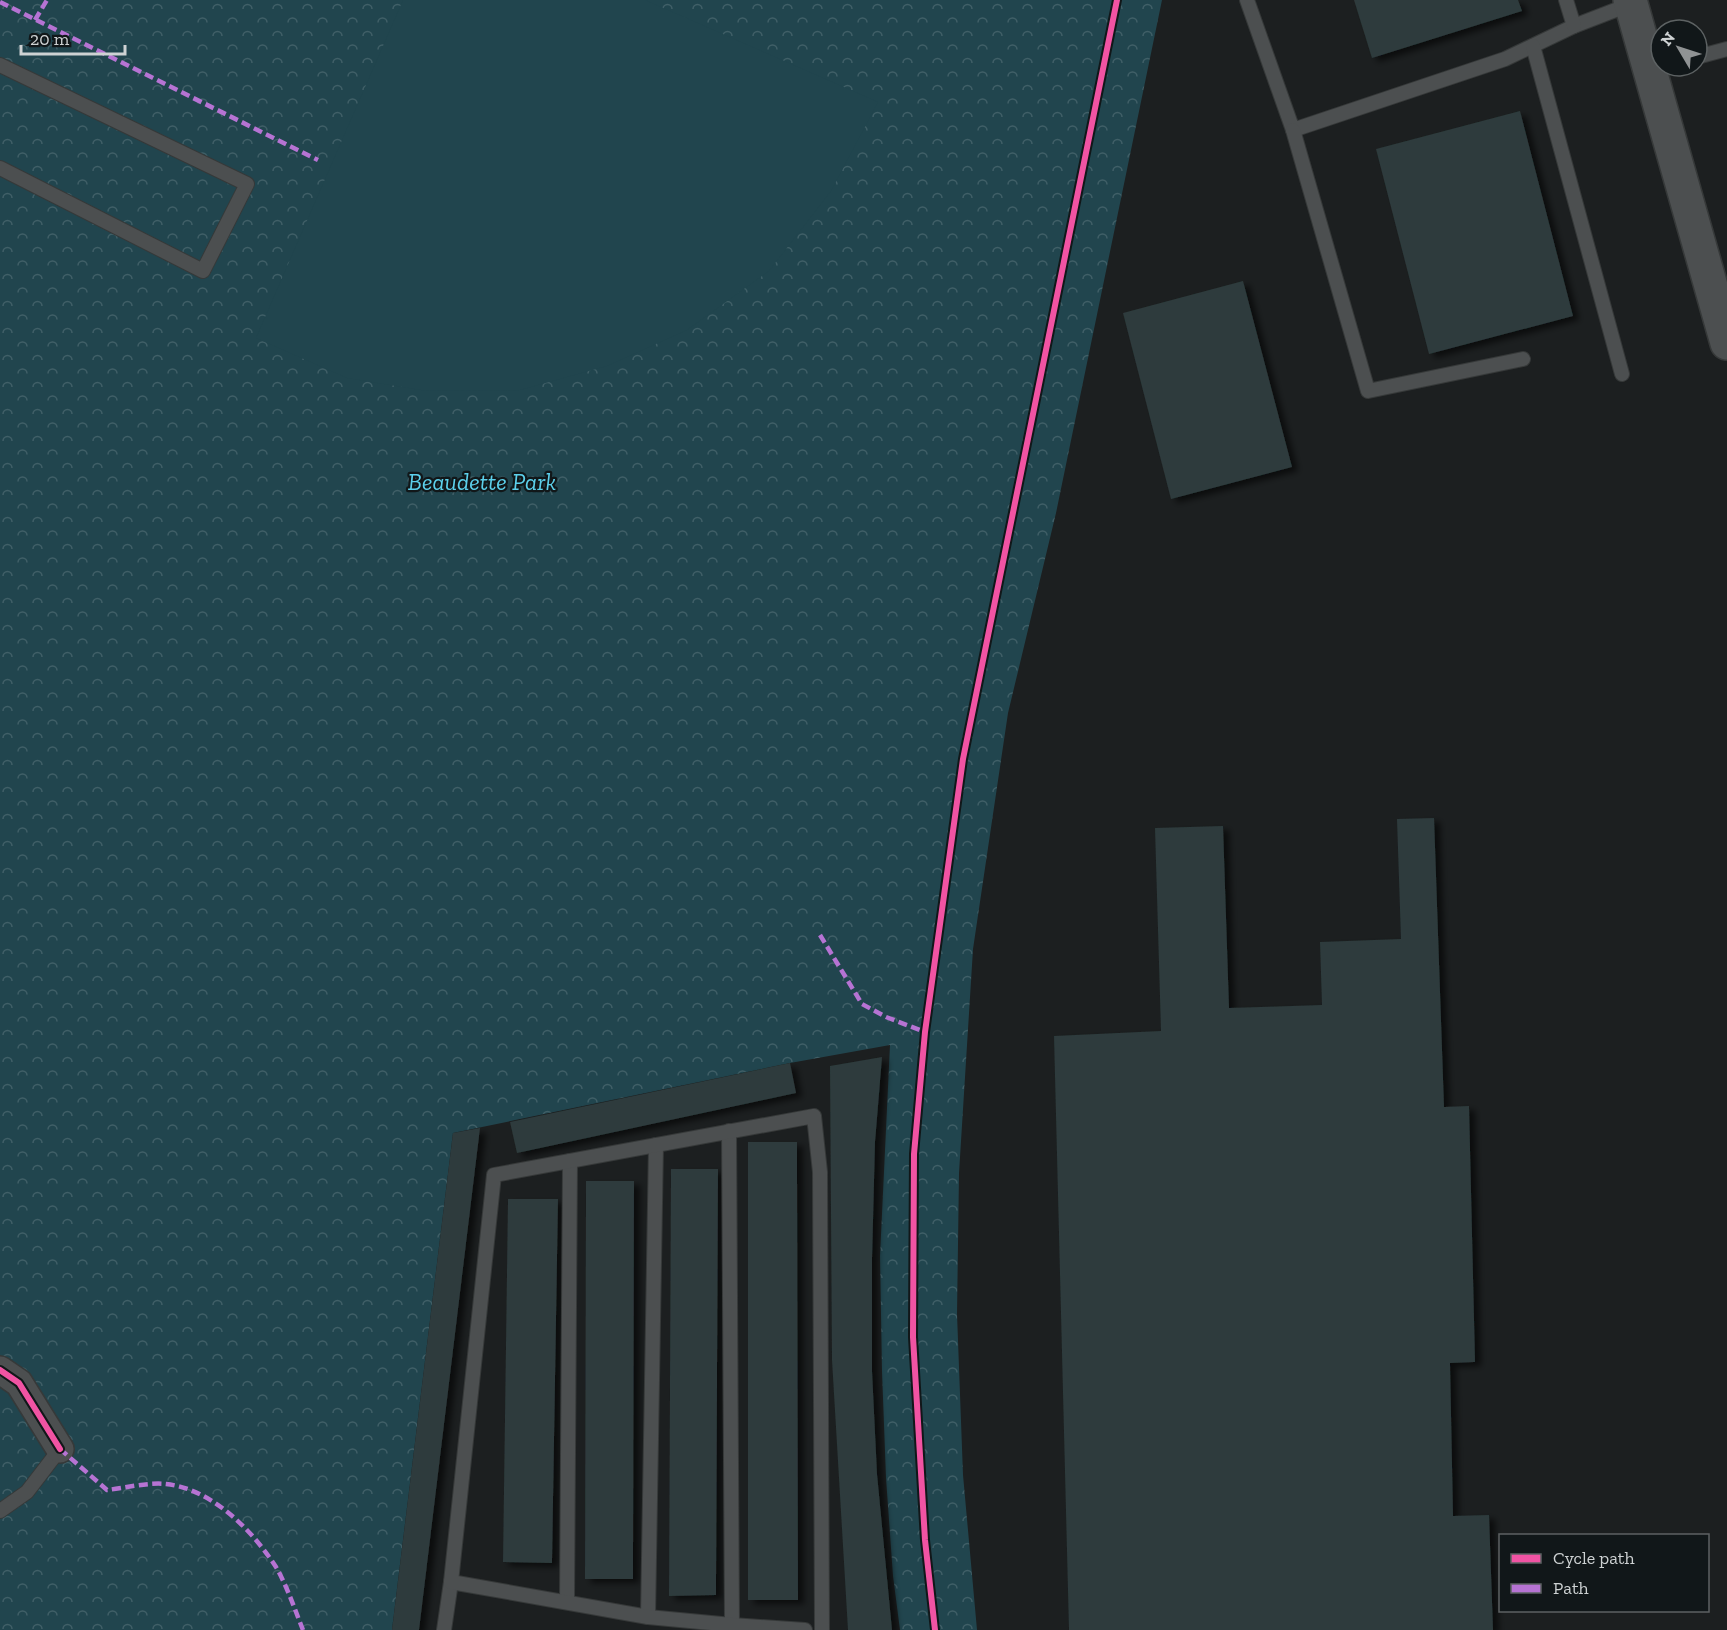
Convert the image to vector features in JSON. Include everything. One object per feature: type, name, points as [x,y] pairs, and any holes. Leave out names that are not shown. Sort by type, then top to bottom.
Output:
[{"type":"main road","points":[[1630,2],[1649,51]]},
{"type":"main road","points":[[1658,78],[1727,343]]},
{"type":"street","points":[[0,1370],[19,1383],[60,1449]]},
{"type":"lane","points":[[1247,0],[1293,130],[1368,391],[1523,359]]},
{"type":"lane","points":[[1566,0],[1574,26]]},
{"type":"lane","points":[[1293,130],[1504,59],[1630,2]]},
{"type":"lane","points":[[1533,46],[1622,374]]},
{"type":"lane","points":[[1709,54],[1727,49]]},
{"type":"lane","points":[[0,65],[247,184],[203,271],[0,168]]},
{"type":"lane","points":[[444,1630],[494,1175],[814,1116],[820,1172],[822,1630]]},
{"type":"lane","points":[[729,1131],[732,1625]]},
{"type":"lane","points":[[648,1617],[656,1145]]},
{"type":"lane","points":[[567,1602],[570,1161]]},
{"type":"lane","points":[[0,1511],[27,1492],[60,1449]]},
{"type":"lane","points":[[451,1582],[703,1626],[732,1625],[805,1630]]},
{"type":"green space","name":"Beaudette Park","points":[[0,0],[1162,0],[1056,513],[1008,713],[973,949],[959,1173],[957,1314],[963,1475],[977,1630],[900,1630],[893,1576],[886,1478],[880,1256],[890,1045],[790,1063],[453,1133],[392,1630],[0,1630]]},
{"type":"green space","points":[[403,0],[645,0],[878,102],[831,191],[769,271],[687,330],[607,366],[520,390],[427,391],[347,378],[256,338]]},
{"type":"building","points":[[1354,0],[1518,0],[1522,11],[1372,58]]},
{"type":"building","points":[[1520,111],[1573,316],[1429,354],[1376,149]]},
{"type":"building","points":[[1243,281],[1292,467],[1171,499],[1123,313]]},
{"type":"building","points":[[1434,818],[1444,1107],[1469,1106],[1475,1362],[1450,1363],[1453,1516],[1489,1515],[1493,1630],[1069,1630],[1054,1036],[1161,1031],[1155,828],[1223,826],[1229,1008],[1322,1005],[1320,942],[1401,939],[1397,819]]},
{"type":"building","points":[[882,1057],[875,1142],[872,1371],[877,1474],[892,1630],[848,1630],[832,1360],[830,1066]]},
{"type":"building","points":[[790,1063],[796,1093],[517,1153],[510,1122]]},
{"type":"building","points":[[480,1128],[419,1630],[392,1630],[453,1133]]},
{"type":"building","points":[[748,1142],[797,1142],[798,1600],[748,1600]]},
{"type":"building","points":[[671,1169],[718,1169],[716,1595],[669,1596]]},
{"type":"building","points":[[586,1181],[634,1181],[633,1579],[585,1579]]},
{"type":"building","points":[[508,1199],[558,1199],[552,1563],[503,1562]]},
{"type":"marked path","points":[[35,20],[47,0]]},
{"type":"marked path","points":[[0,2],[318,160]]},
{"type":"marked path","points":[[820,935],[862,1004],[886,1017],[925,1032]]},
{"type":"marked path","points":[[60,1449],[107,1490],[144,1484],[166,1484],[183,1487],[215,1503],[243,1526],[276,1567],[303,1630]]},
{"type":"cycle path","points":[[935,1630],[925,1540],[913,1337],[914,1154],[925,1032],[963,759],[1117,0]]},
{"type":"cycle path","points":[[0,1370],[19,1383],[60,1449]]}]
